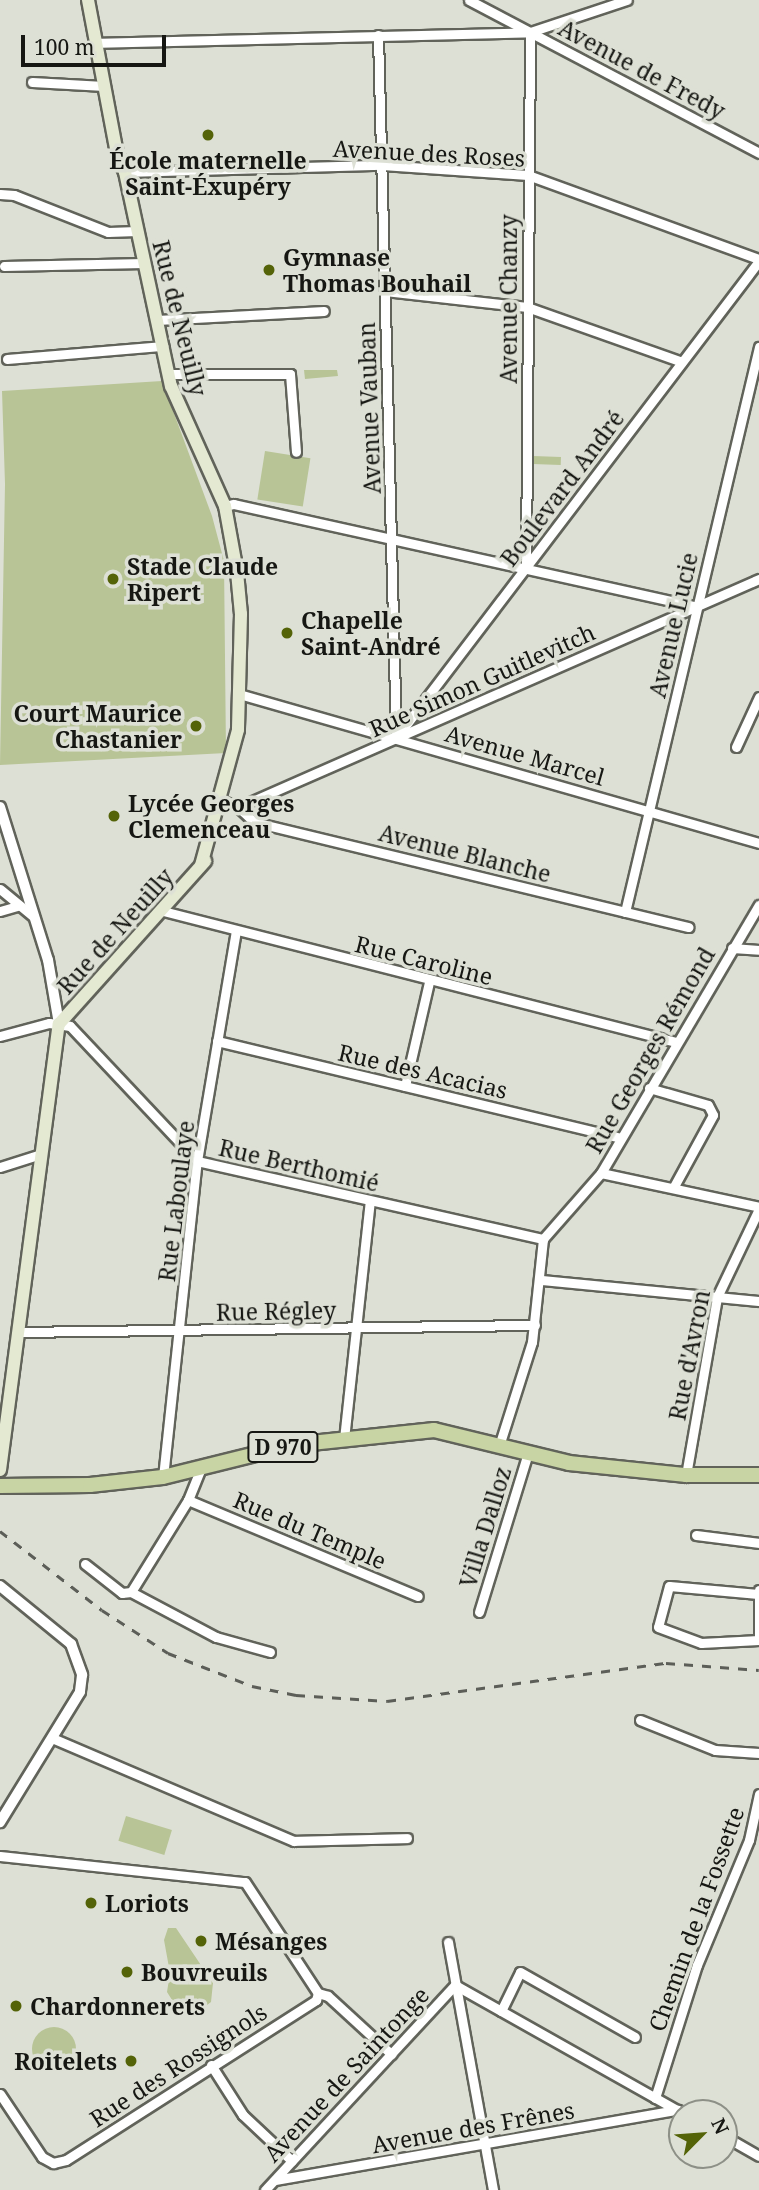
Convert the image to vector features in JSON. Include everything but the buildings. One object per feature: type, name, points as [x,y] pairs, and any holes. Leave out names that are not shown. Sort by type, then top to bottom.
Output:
[{"type":"main road","name":"Rue de Neuilly","points":[[59,1024],[208,858],[228,803],[239,694],[241,614],[225,506],[176,400],[136,227],[139,207],[117,144],[88,0]]},
{"type":"main road","points":[[0,1470],[59,1024]]},
{"type":"main road","name":"D 970","points":[[0,1486],[90,1485],[163,1477],[292,1445],[434,1430],[569,1462],[686,1475],[759,1475]]},
{"type":"street","name":"Avenue de Fredy","points":[[469,0],[759,153]]},
{"type":"street","points":[[95,43],[530,32],[627,0]]},
{"type":"street","name":"Avenue Chanzy","points":[[526,567],[530,32]]},
{"type":"street","name":"Avenue Vauban","points":[[378,35],[396,738]]},
{"type":"street","points":[[32,82],[104,86]]},
{"type":"street","name":"Avenue des Roses","points":[[129,172],[382,165],[528,175],[759,260]]},
{"type":"street","points":[[0,194],[15,195],[108,232],[136,227]]},
{"type":"street","name":"Boulevard André","points":[[396,738],[759,260]]},
{"type":"street","points":[[4,266],[144,263]]},
{"type":"street","points":[[385,291],[527,307],[682,362]]},
{"type":"street","points":[[157,320],[324,311]]},
{"type":"street","points":[[7,359],[163,346]]},
{"type":"street","name":"Avenue Lucie","points":[[625,912],[759,347]]},
{"type":"street","points":[[169,374],[290,374],[296,453]]},
{"type":"street","points":[[225,506],[234,504],[392,537],[697,607]]},
{"type":"street","name":"Rue Simon Guitlevitch","points":[[228,803],[396,738],[759,579]]},
{"type":"street","name":"Avenue Marcel","points":[[239,694],[759,843]]},
{"type":"street","points":[[736,747],[755,716],[759,696]]},
{"type":"street","name":"Avenue Blanche","points":[[228,803],[254,822],[689,927]]},
{"type":"street","points":[[0,807],[34,917],[59,1024],[0,1036]]},
{"type":"street","points":[[0,889],[17,906],[34,917]]},
{"type":"street","name":"Rue Georges Rémond","points":[[543,1238],[601,1173],[759,905]]},
{"type":"street","points":[[0,911],[17,906]]},
{"type":"street","name":"Rue Caroline","points":[[163,911],[429,982],[676,1042]]},
{"type":"street","name":"Rue Laboulaye","points":[[163,1477],[197,1161],[236,931]]},
{"type":"street","points":[[732,948],[759,950]]},
{"type":"street","points":[[405,1086],[429,982]]},
{"type":"street","name":"Rue Berthomié","points":[[59,1024],[70,1026],[197,1161],[543,1238]]},
{"type":"street","name":"Rue des Acacias","points":[[217,1041],[621,1138]]},
{"type":"street","points":[[649,1088],[708,1105],[713,1115],[673,1188]]},
{"type":"street","points":[[0,1167],[41,1154]]},
{"type":"street","points":[[601,1173],[759,1208]]},
{"type":"street","points":[[344,1439],[370,1201]]},
{"type":"street","name":"Rue d'Avron","points":[[686,1475],[717,1297],[759,1208]]},
{"type":"street","points":[[499,1446],[535,1325],[543,1238]]},
{"type":"street","points":[[541,1280],[759,1301]]},
{"type":"street","name":"Rue Régley","points":[[18,1332],[180,1333],[535,1325]]},
{"type":"street","name":"Villa Dalloz","points":[[479,1612],[528,1453]]},
{"type":"street","points":[[131,1592],[188,1500],[201,1468]]},
{"type":"street","name":"Rue du Temple","points":[[188,1500],[418,1596]]},
{"type":"street","points":[[696,1535],[759,1543]]},
{"type":"street","points":[[85,1564],[122,1592],[131,1592],[216,1637],[270,1651]]},
{"type":"street","points":[[0,1586],[71,1644],[79,1657],[79,1692],[0,1822]]},
{"type":"street","points":[[669,1586],[759,1592],[759,1638],[701,1643],[657,1627],[669,1586]]},
{"type":"street","points":[[639,1720],[715,1750],[759,1753]]},
{"type":"street","points":[[52,1738],[294,1841],[407,1838]]},
{"type":"street","name":"Chemin de la Fossette","points":[[655,2098],[696,1965],[749,1840],[759,1806],[759,1794]]},
{"type":"street","points":[[1,1856],[245,1882],[318,1993],[328,1996],[391,2054]]},
{"type":"street","points":[[449,1942],[493,2190]]},
{"type":"street","points":[[501,2011],[520,1972],[635,2038]]},
{"type":"street","points":[[455,1985],[668,2105]]},
{"type":"street","name":"Avenue de Saintonge","points":[[265,2190],[455,1985]]},
{"type":"street","name":"Rue des Rossignols","points":[[0,2094],[42,2157],[53,2163],[66,2160],[316,2000],[318,1993]]},
{"type":"street","points":[[211,2065],[243,2115],[292,2161]]},
{"type":"street","name":"Avenue des Frênes","points":[[275,2180],[668,2114]]},
{"type":"street","points":[[738,2144],[759,2156]]},
{"type":"green space","points":[[304,370],[337,370],[338,376],[305,379]]},
{"type":"green space","name":"Stade Claude Ripert","points":[[162,381],[212,516],[224,561],[226,753],[0,765],[5,484],[2,391]]},
{"type":"green space","points":[[265,451],[310,458],[303,507],[257,499]]},
{"type":"green space","points":[[533,456],[561,457],[561,465],[533,464]]},
{"type":"green space","points":[[126,1816],[172,1830],[164,1855],[118,1841]]},
{"type":"green space","points":[[168,1928],[176,1928],[213,1983],[211,2002],[198,2012],[179,2011],[167,1992],[170,1973],[164,1940]]},
{"type":"green space","points":[[54,2027],[69,2034],[76,2049],[69,2064],[54,2071],[39,2064],[32,2049],[39,2034]]},
{"type":"railway","points":[[0,1531],[102,1610],[168,1653],[252,1686],[296,1695],[387,1701],[666,1663],[759,1670]]},
{"type":"place","name":"École maternelle Saint-Éxupéry","points":[[208,135]]},
{"type":"place","name":"Gymnase Thomas Bouhail","points":[[269,270]]},
{"type":"place","name":"Stade Claude Ripert","points":[[113,579]]},
{"type":"place","name":"Chapelle Saint-André","points":[[287,633]]},
{"type":"place","name":"Court Maurice Chastanier","points":[[196,726]]},
{"type":"place","name":"Lycée Georges Clemenceau","points":[[114,816]]},
{"type":"place","name":"Loriots","points":[[91,1903]]},
{"type":"place","name":"Mésanges","points":[[201,1941]]},
{"type":"place","name":"Bouvreuils","points":[[127,1972]]},
{"type":"place","name":"Chardonnerets","points":[[16,2006]]},
{"type":"place","name":"Roitelets","points":[[131,2061]]}]
